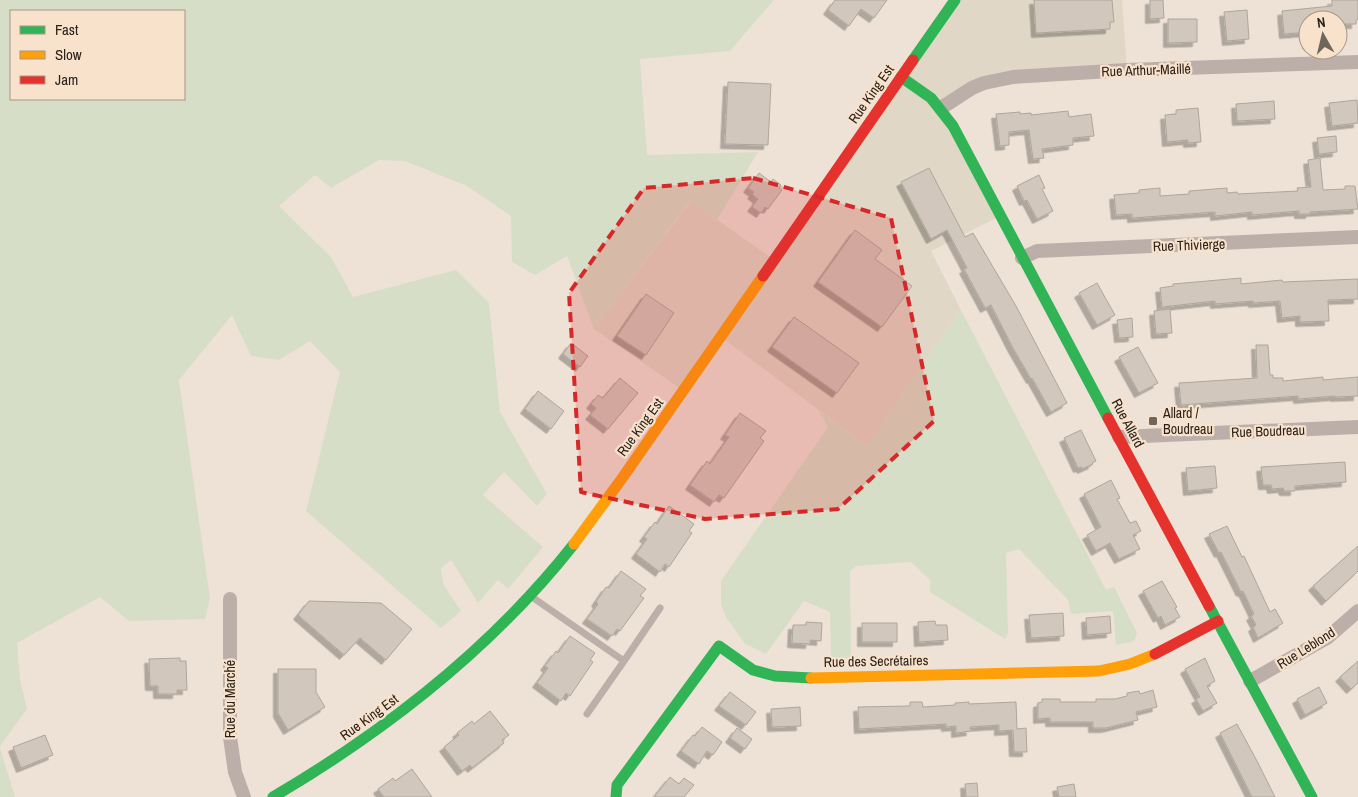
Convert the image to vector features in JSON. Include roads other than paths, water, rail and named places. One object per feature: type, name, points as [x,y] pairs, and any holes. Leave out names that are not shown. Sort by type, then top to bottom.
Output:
[{"type":"street","name":"Rue King Est","points":[[273,797],[320,771],[384,727],[468,658],[547,577],[598,513],[955,0]]},
{"type":"street","name":"Rue Arthur-Maillé","points":[[941,108],[972,88],[994,80],[1012,77],[1127,70],[1358,62]]},
{"type":"street","name":"Rue Allard","points":[[901,77],[926,92],[941,108],[953,126],[1312,797]]},
{"type":"street","name":"Rue Thivierge","points":[[1022,258],[1037,251],[1358,238]]},
{"type":"street","name":"Rue Boudreau","points":[[1119,437],[1358,427]]},
{"type":"street","name":"Rue du Marché","points":[[230,599],[231,757],[244,797]]},
{"type":"street","name":"Rue Leblond","points":[[1250,681],[1327,638],[1358,610]]},
{"type":"street","name":"Rue des Secrétaires","points":[[616,797],[618,785],[718,646],[753,670],[775,676],[800,678],[1099,671],[1130,665],[1148,658],[1218,621]]},
{"type":"lane","points":[[530,595],[624,661]]},
{"type":"lane","points":[[586,714],[660,608]]},
{"type":"place","name":"Allard / Boudreau","points":[[1153,421]]}]
